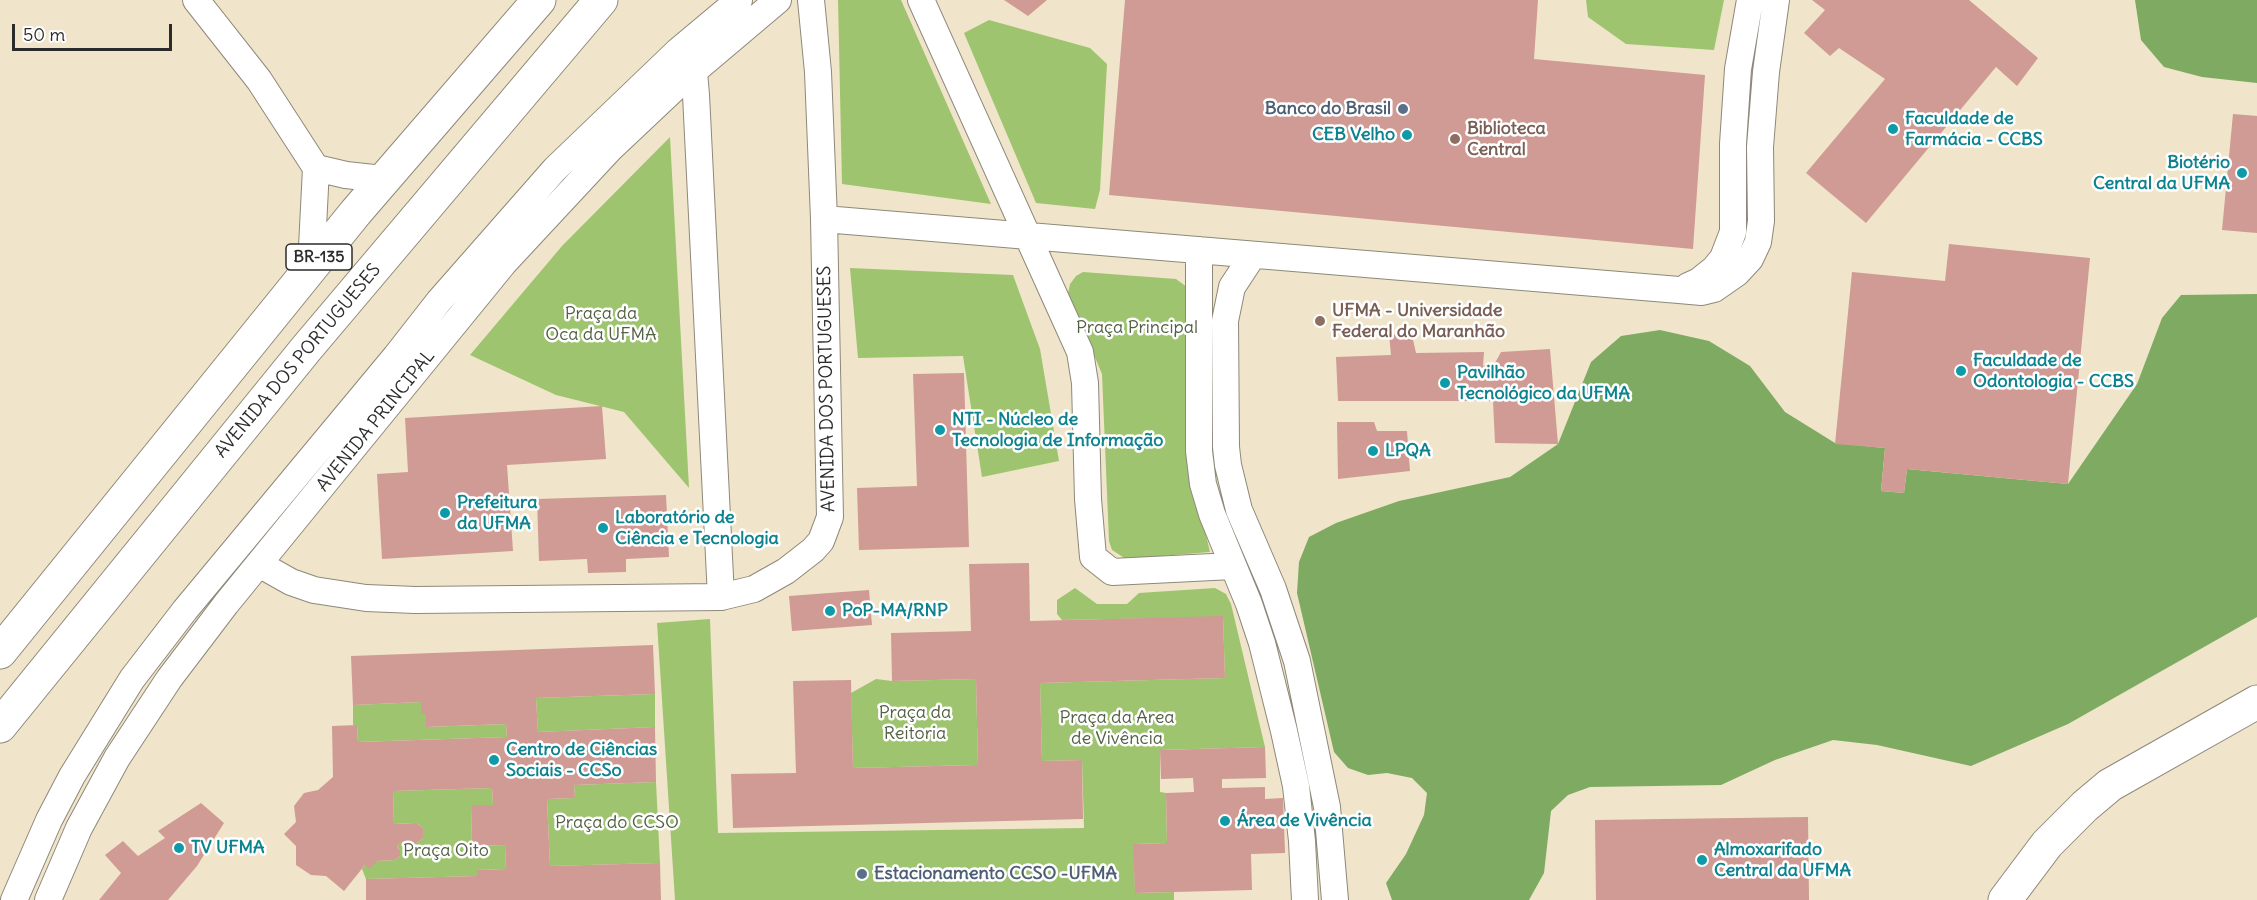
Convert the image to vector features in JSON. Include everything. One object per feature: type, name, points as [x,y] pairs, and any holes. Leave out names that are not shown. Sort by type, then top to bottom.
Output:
[{"type":"main road","name":"BR-135","points":[[0,652],[383,179],[539,0]]},
{"type":"main road","name":"AVENIDA DOS PORTUGUESES","points":[[0,726],[306,349],[601,0]]},
{"type":"main road","points":[[306,349],[294,344],[289,338],[287,328],[289,317],[296,302],[343,243],[356,212]]},
{"type":"main road","points":[[2005,900],[2047,844],[2110,785],[2257,702]]},
{"type":"street","points":[[196,0],[259,80],[316,168],[311,267]]},
{"type":"street","name":"AVENIDA PRINCIPAL","points":[[48,900],[79,828],[117,758],[169,679],[259,564],[406,363],[439,301],[555,169],[678,51],[740,0]]},
{"type":"street","name":"AVENIDA PRINCIPAL","points":[[14,900],[49,820],[72,776],[132,679],[185,610],[406,363],[504,263],[611,148],[694,72],[778,0]]},
{"type":"street","name":"AVENIDA DOS PORTUGUESES","points":[[259,564],[291,582],[314,590],[366,598],[415,600],[722,597],[754,589],[803,559],[821,541],[830,517],[824,219],[818,72],[811,0]]},
{"type":"street","points":[[921,0],[1080,352],[1084,367],[1089,499],[1094,557],[1112,572],[1233,566]]},
{"type":"street","points":[[1679,290],[1699,281],[1714,269],[1723,258],[1733,232],[1733,144],[1738,69],[1750,0]]},
{"type":"street","points":[[824,219],[1702,292],[1727,282],[1750,259],[1758,242],[1761,221],[1760,147],[1766,72],[1776,0]]},
{"type":"street","points":[[678,51],[694,72],[722,597]]},
{"type":"street","points":[[316,168],[346,175],[383,179]]},
{"type":"street","points":[[1199,250],[1199,451],[1203,484],[1212,514],[1262,642],[1296,786],[1305,900]]},
{"type":"street","points":[[1253,255],[1232,287],[1226,321],[1226,447],[1230,479],[1239,510],[1273,589],[1297,661],[1327,807],[1335,900]]},
{"type":"street","points":[[1212,514],[1239,510]]},
{"type":"green space","points":[[838,0],[901,0],[991,204],[842,184]]},
{"type":"green space","points":[[1586,0],[1724,0],[1714,50],[1626,44],[1588,17]]},
{"type":"green space","points":[[2135,0],[2257,0],[2257,83],[2202,77],[2164,67],[2141,40]]},
{"type":"green space","points":[[989,20],[1090,48],[1107,64],[1100,190],[1095,209],[1036,203],[964,33]]},
{"type":"green space","name":"Praça da Oca da UFMA","points":[[670,137],[689,488],[624,412],[556,395],[470,355],[562,246]]},
{"type":"green space","points":[[850,268],[1013,275],[1040,349],[1059,461],[982,477],[963,356],[858,358]]},
{"type":"green space","name":"Praça Principal","points":[[1083,272],[1176,279],[1187,287],[1191,471],[1210,552],[1126,559],[1112,550],[1109,541],[1102,374],[1068,293],[1070,284],[1076,276]]},
{"type":"green space","points":[[2257,294],[2257,617],[2068,724],[1971,766],[1877,745],[1833,740],[1775,760],[1721,785],[1590,787],[1568,795],[1551,811],[1544,873],[1529,900],[1392,900],[1386,883],[1406,854],[1424,815],[1427,793],[1412,778],[1387,773],[1368,775],[1348,768],[1334,752],[1297,593],[1299,562],[1309,537],[1336,523],[1399,501],[1510,477],[1558,444],[1591,362],[1621,336],[1660,330],[1709,341],[1750,366],[1785,412],[1835,443],[1885,448],[1881,491],[1904,493],[1907,469],[2068,484],[2137,384],[2162,318],[2181,295]]},
{"type":"green space","name":"Praça da Area de Vivência","points":[[1075,588],[1097,604],[1127,604],[1139,593],[1215,588],[1226,594],[1231,604],[1265,747],[1160,750],[1160,792],[1166,793],[1167,843],[1134,844],[1135,893],[1174,892],[1174,900],[675,900],[657,623],[710,619],[718,833],[1084,828],[1082,760],[1042,761],[1040,683],[1225,678],[1223,617],[1062,620],[1057,614],[1057,600]]},
{"type":"green space","name":"Praça da Reitoria","points":[[876,679],[892,681],[976,679],[978,765],[853,768],[851,693]]},
{"type":"green space","points":[[655,694],[655,727],[538,732],[536,698]]},
{"type":"green space","points":[[421,702],[421,714],[426,714],[427,727],[506,724],[507,737],[358,742],[357,725],[353,725],[353,705]]},
{"type":"green space","name":"Praça do CCSO","points":[[656,782],[660,863],[550,866],[547,799],[575,798],[574,785]]},
{"type":"green space","name":"Praça Oito","points":[[492,788],[493,805],[471,805],[472,846],[505,845],[506,869],[477,870],[477,876],[366,879],[362,869],[365,865],[377,861],[395,860],[400,856],[400,850],[397,847],[399,844],[417,843],[423,838],[423,828],[416,823],[394,824],[393,791]]},
{"type":"building","points":[[1004,0],[1047,0],[1028,16]]},
{"type":"building","name":"CEB Velho","points":[[1125,0],[1538,0],[1534,59],[1705,75],[1693,249],[1109,195]]},
{"type":"building","name":"Faculdade de Farmácia - CCBS","points":[[1812,0],[1969,0],[2038,58],[2017,86],[1996,67],[1866,223],[1806,173],[1885,79],[1839,48],[1830,56],[1804,33],[1825,10]]},
{"type":"building","name":"Biotério Central da UFMA","points":[[2233,114],[2257,116],[2257,233],[2222,230]]},
{"type":"building","name":"Faculdade de Odontologia - CCBS","points":[[1949,244],[2090,258],[2068,484],[1907,469],[1904,493],[1881,491],[1885,448],[1835,444],[1852,272],[1945,281]]},
{"type":"building","name":"Pavilhão Tecnológico da UFMA","points":[[1389,334],[1412,335],[1416,353],[1484,352],[1483,366],[1495,363],[1501,352],[1550,349],[1558,444],[1495,443],[1493,401],[1338,401],[1336,357],[1391,355]]},
{"type":"building","name":"NTI - Núcleo de Tecnologia de Informação","points":[[964,373],[969,547],[859,550],[857,488],[917,486],[913,374]]},
{"type":"building","name":"Prefeitura da UFMA","points":[[602,406],[606,459],[507,465],[513,551],[382,559],[377,474],[408,472],[405,418]]},
{"type":"building","name":"LPQA","points":[[1337,422],[1374,422],[1377,431],[1407,431],[1410,471],[1338,479]]},
{"type":"building","name":"Laboratório de Ciência e Tecnologia","points":[[666,495],[669,557],[626,559],[626,572],[588,573],[587,559],[539,561],[537,499]]},
{"type":"building","points":[[1029,563],[1030,621],[1223,616],[1225,678],[1040,683],[1042,761],[1082,760],[1083,819],[733,828],[731,774],[796,773],[793,681],[851,680],[853,768],[978,765],[976,679],[892,681],[891,633],[971,631],[969,564]]},
{"type":"building","name":"PoP-MA/RNP","points":[[869,590],[872,625],[792,631],[789,596]]},
{"type":"building","name":"Centro de Ciências Sociais - CCSo","points":[[653,645],[655,694],[536,698],[538,732],[655,727],[656,782],[574,785],[575,798],[547,799],[550,866],[660,863],[661,900],[366,900],[366,879],[477,876],[477,870],[506,869],[505,845],[472,846],[471,805],[493,805],[492,788],[393,791],[394,824],[416,823],[423,828],[423,838],[417,843],[399,844],[397,847],[400,850],[400,856],[395,860],[377,861],[370,869],[365,865],[344,891],[326,876],[311,875],[296,865],[296,846],[284,834],[296,822],[294,806],[304,793],[318,790],[333,777],[332,726],[357,725],[358,742],[507,737],[506,724],[426,727],[426,714],[421,714],[421,702],[353,705],[351,656]]},
{"type":"building","name":"Área de Vivência","points":[[1265,747],[1266,778],[1222,779],[1222,788],[1265,787],[1265,799],[1283,798],[1285,853],[1251,854],[1252,890],[1135,893],[1133,844],[1167,843],[1166,793],[1194,792],[1193,778],[1161,779],[1160,750]]},
{"type":"building","name":"TV UFMA","points":[[201,803],[224,823],[197,866],[168,900],[99,900],[121,873],[105,855],[123,841],[138,856],[165,838],[158,831]]},
{"type":"building","name":"Almoxarifado Central da UFMA","points":[[1808,817],[1809,900],[1596,900],[1595,820]]},
{"type":"place","name":"Banco do Brasil","points":[[1403,109]]},
{"type":"place","name":"Faculdade de Farmácia - CCBS","points":[[1893,129]]},
{"type":"place","name":"CEB Velho","points":[[1407,135]]},
{"type":"place","name":"Biblioteca Central","points":[[1455,139]]},
{"type":"place","name":"Biotério Central da UFMA","points":[[2242,173]]},
{"type":"place","name":"UFMA - Universidade Federal do Maranhão","points":[[1320,321]]},
{"type":"place","name":"Faculdade de Odontologia - CCBS","points":[[1961,371]]},
{"type":"place","name":"Pavilhão Tecnológico da UFMA","points":[[1445,383]]},
{"type":"place","name":"NTI - Núcleo de Tecnologia de Informação","points":[[940,430]]},
{"type":"place","name":"LPQA","points":[[1373,451]]},
{"type":"place","name":"Prefeitura da UFMA","points":[[445,513]]},
{"type":"place","name":"Laboratório de Ciência e Tecnologia","points":[[603,528]]},
{"type":"place","name":"PoP-MA/RNP","points":[[830,611]]},
{"type":"place","name":"Centro de Ciências Sociais - CCSo","points":[[494,760]]},
{"type":"place","name":"Área de Vivência","points":[[1225,821]]},
{"type":"place","name":"TV UFMA","points":[[179,848]]},
{"type":"place","name":"Almoxarifado Central da UFMA","points":[[1702,860]]},
{"type":"place","name":"Estacionamento CCSO -UFMA","points":[[862,874]]}]
